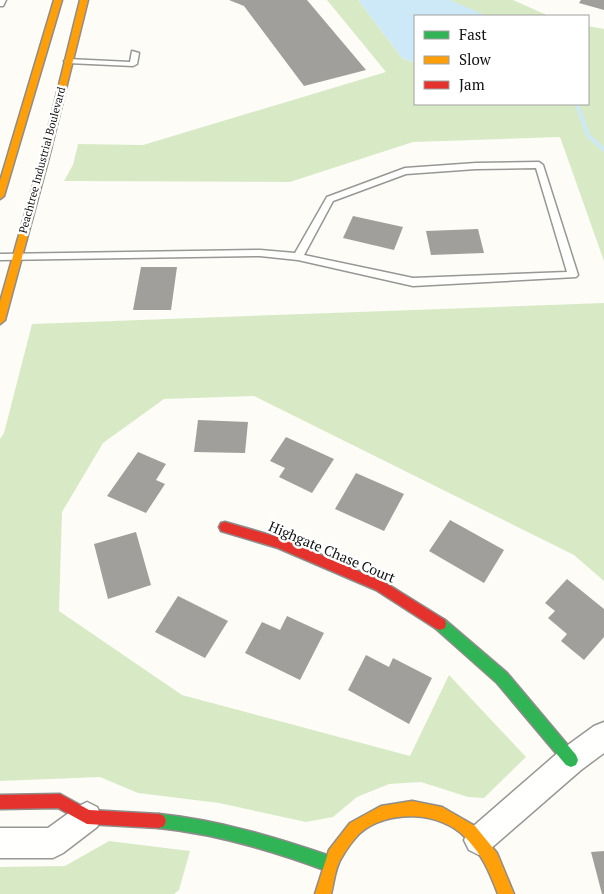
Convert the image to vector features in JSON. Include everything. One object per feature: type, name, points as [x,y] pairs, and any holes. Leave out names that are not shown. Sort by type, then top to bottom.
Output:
[{"type":"main road","points":[[0,196],[58,0]]},
{"type":"main road","name":"Peachtree Industrial Boulevard","points":[[0,320],[84,0]]},
{"type":"main road","name":"Highgate Chase Court","points":[[225,527],[280,543],[380,586],[447,628],[502,678],[572,760]]},
{"type":"main road","points":[[0,802],[60,801],[87,817],[188,822],[283,847],[330,864]]},
{"type":"main road","points":[[323,894],[330,864],[339,847],[350,833],[364,821],[380,813],[396,808],[414,807],[448,816],[464,826],[479,840],[498,870],[506,894]]},
{"type":"street","points":[[479,840],[572,760],[604,736]]},
{"type":"street","points":[[0,843],[53,843],[87,817]]},
{"type":"lane","points":[[0,4],[2,0]]},
{"type":"lane","points":[[68,61],[133,64],[135,53]]},
{"type":"lane","points":[[0,257],[210,252],[260,253],[298,256],[413,282],[573,275],[539,165],[476,166],[405,172],[330,199],[298,256]]},
{"type":"green space","points":[[327,0],[360,0],[402,58],[414,63],[414,105],[589,105],[589,26],[604,29],[604,261],[560,137],[413,142],[290,182],[64,181],[73,165],[78,144],[143,145],[386,72]]},
{"type":"green space","points":[[445,0],[513,0],[547,15],[484,15]]},
{"type":"green space","points":[[604,303],[604,581],[574,555],[254,396],[164,399],[103,443],[62,512],[59,611],[182,695],[410,756],[449,675],[526,757],[484,798],[468,797],[421,782],[389,784],[357,797],[333,817],[306,822],[219,803],[138,793],[100,777],[0,781],[0,439],[4,433],[32,324]]},
{"type":"green space","points":[[109,841],[190,851],[179,890],[174,894],[0,894],[0,867],[65,866]]},
{"type":"water","points":[[450,0],[485,15],[414,15],[414,63],[402,58],[359,1]]},
{"type":"building","points":[[229,0],[307,0],[366,70],[304,86],[244,6]]},
{"type":"building","points":[[581,0],[604,0],[604,10],[579,3]]},
{"type":"building","points":[[353,216],[403,227],[394,250],[343,238]]},
{"type":"building","points":[[478,229],[484,253],[431,255],[426,231]]},
{"type":"building","points":[[141,267],[177,267],[171,310],[133,310]]},
{"type":"building","points":[[198,420],[248,422],[245,453],[194,452]]},
{"type":"building","points":[[286,437],[334,459],[312,493],[279,477],[285,468],[270,461]]},
{"type":"building","points":[[138,452],[166,464],[156,480],[165,484],[146,513],[107,496]]},
{"type":"building","points":[[356,473],[404,494],[384,531],[335,509]]},
{"type":"building","points":[[450,520],[504,550],[484,583],[429,551]]},
{"type":"building","points":[[136,532],[151,585],[108,599],[94,544]]},
{"type":"building","points":[[567,579],[604,609],[604,637],[584,660],[561,641],[567,634],[548,618],[555,611],[545,603]]},
{"type":"building","points":[[178,596],[228,621],[205,658],[155,632]]},
{"type":"building","points":[[287,616],[324,633],[300,680],[245,653],[262,622],[280,630]]},
{"type":"building","points":[[366,655],[389,667],[393,658],[432,678],[409,724],[348,690]]},
{"type":"building","points":[[604,851],[604,894],[602,894],[591,852]]},
{"type":"waterway","points":[[577,105],[588,136],[604,150]]},
{"type":"traffic: fast","points":[[440,624],[502,678],[571,760]]},
{"type":"traffic: fast","points":[[159,821],[181,823],[246,836],[330,864]]},
{"type":"traffic: slow","points":[[0,196],[58,0]]},
{"type":"traffic: slow","points":[[0,320],[45,157],[84,0]]},
{"type":"traffic: slow","points":[[323,894],[334,855],[355,828],[381,813],[412,808],[442,814],[470,831],[492,858],[506,894]]},
{"type":"traffic: jam","points":[[225,527],[280,543],[380,586],[440,624]]},
{"type":"traffic: jam","points":[[0,802],[60,801],[87,817],[159,821]]}]
